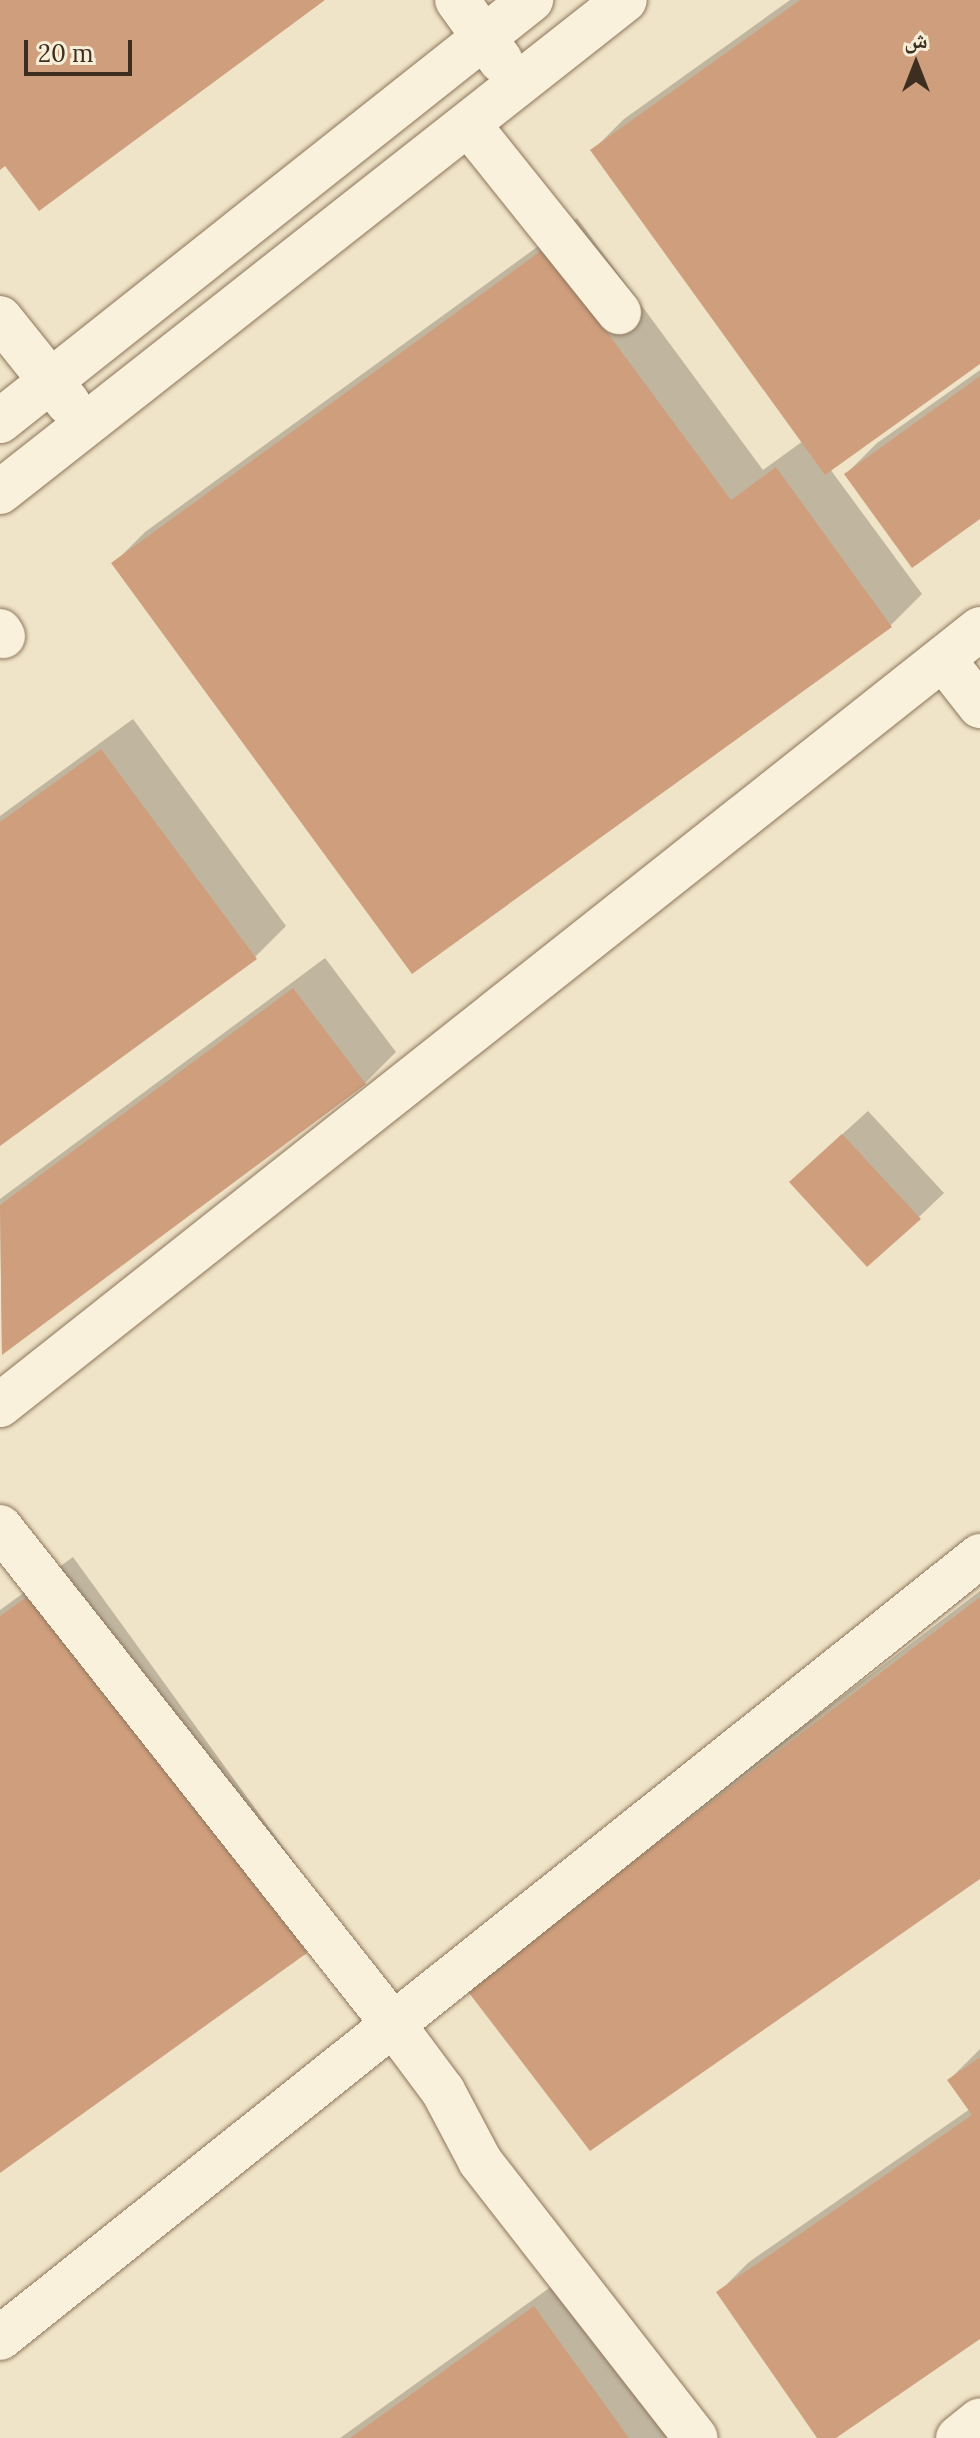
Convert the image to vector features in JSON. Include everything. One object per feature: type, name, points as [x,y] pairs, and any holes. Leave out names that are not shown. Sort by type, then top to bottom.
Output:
[{"type":"lane","points":[[457,0],[519,85]]},
{"type":"lane","points":[[0,421],[531,0]]},
{"type":"lane","points":[[0,492],[625,0]]},
{"type":"lane","points":[[469,125],[619,312]]},
{"type":"lane","points":[[0,318],[84,423]]},
{"type":"lane","points":[[0,1405],[980,629]]},
{"type":"lane","points":[[943,659],[980,706]]},
{"type":"lane","points":[[0,1527],[393,2024],[443,2091],[480,2161],[696,2438]]},
{"type":"lane","points":[[0,2338],[980,1556]]},
{"type":"lane","points":[[958,2438],[980,2420]]},
{"type":"building","points":[[0,0],[325,0],[39,211],[5,166],[0,170]]},
{"type":"building","points":[[800,0],[980,0],[980,364],[825,475],[590,150]]},
{"type":"building","points":[[545,248],[731,500],[776,467],[892,627],[412,974],[111,563]]},
{"type":"building","points":[[980,376],[980,519],[912,568],[844,474]]},
{"type":"building","points":[[101,749],[257,959],[0,1146],[0,822]]},
{"type":"building","points":[[293,988],[366,1084],[2,1355],[0,1205]]},
{"type":"building","points":[[842,1134],[921,1219],[867,1267],[789,1182]]},
{"type":"building","points":[[41,1587],[307,1953],[0,2173],[0,1616]]},
{"type":"building","points":[[980,1597],[980,1879],[590,2151],[466,1989]]},
{"type":"building","points":[[980,2057],[980,2339],[836,2438],[817,2438],[716,2292],[972,2115],[947,2080]]},
{"type":"building","points":[[534,2306],[629,2438],[350,2438]]}]
